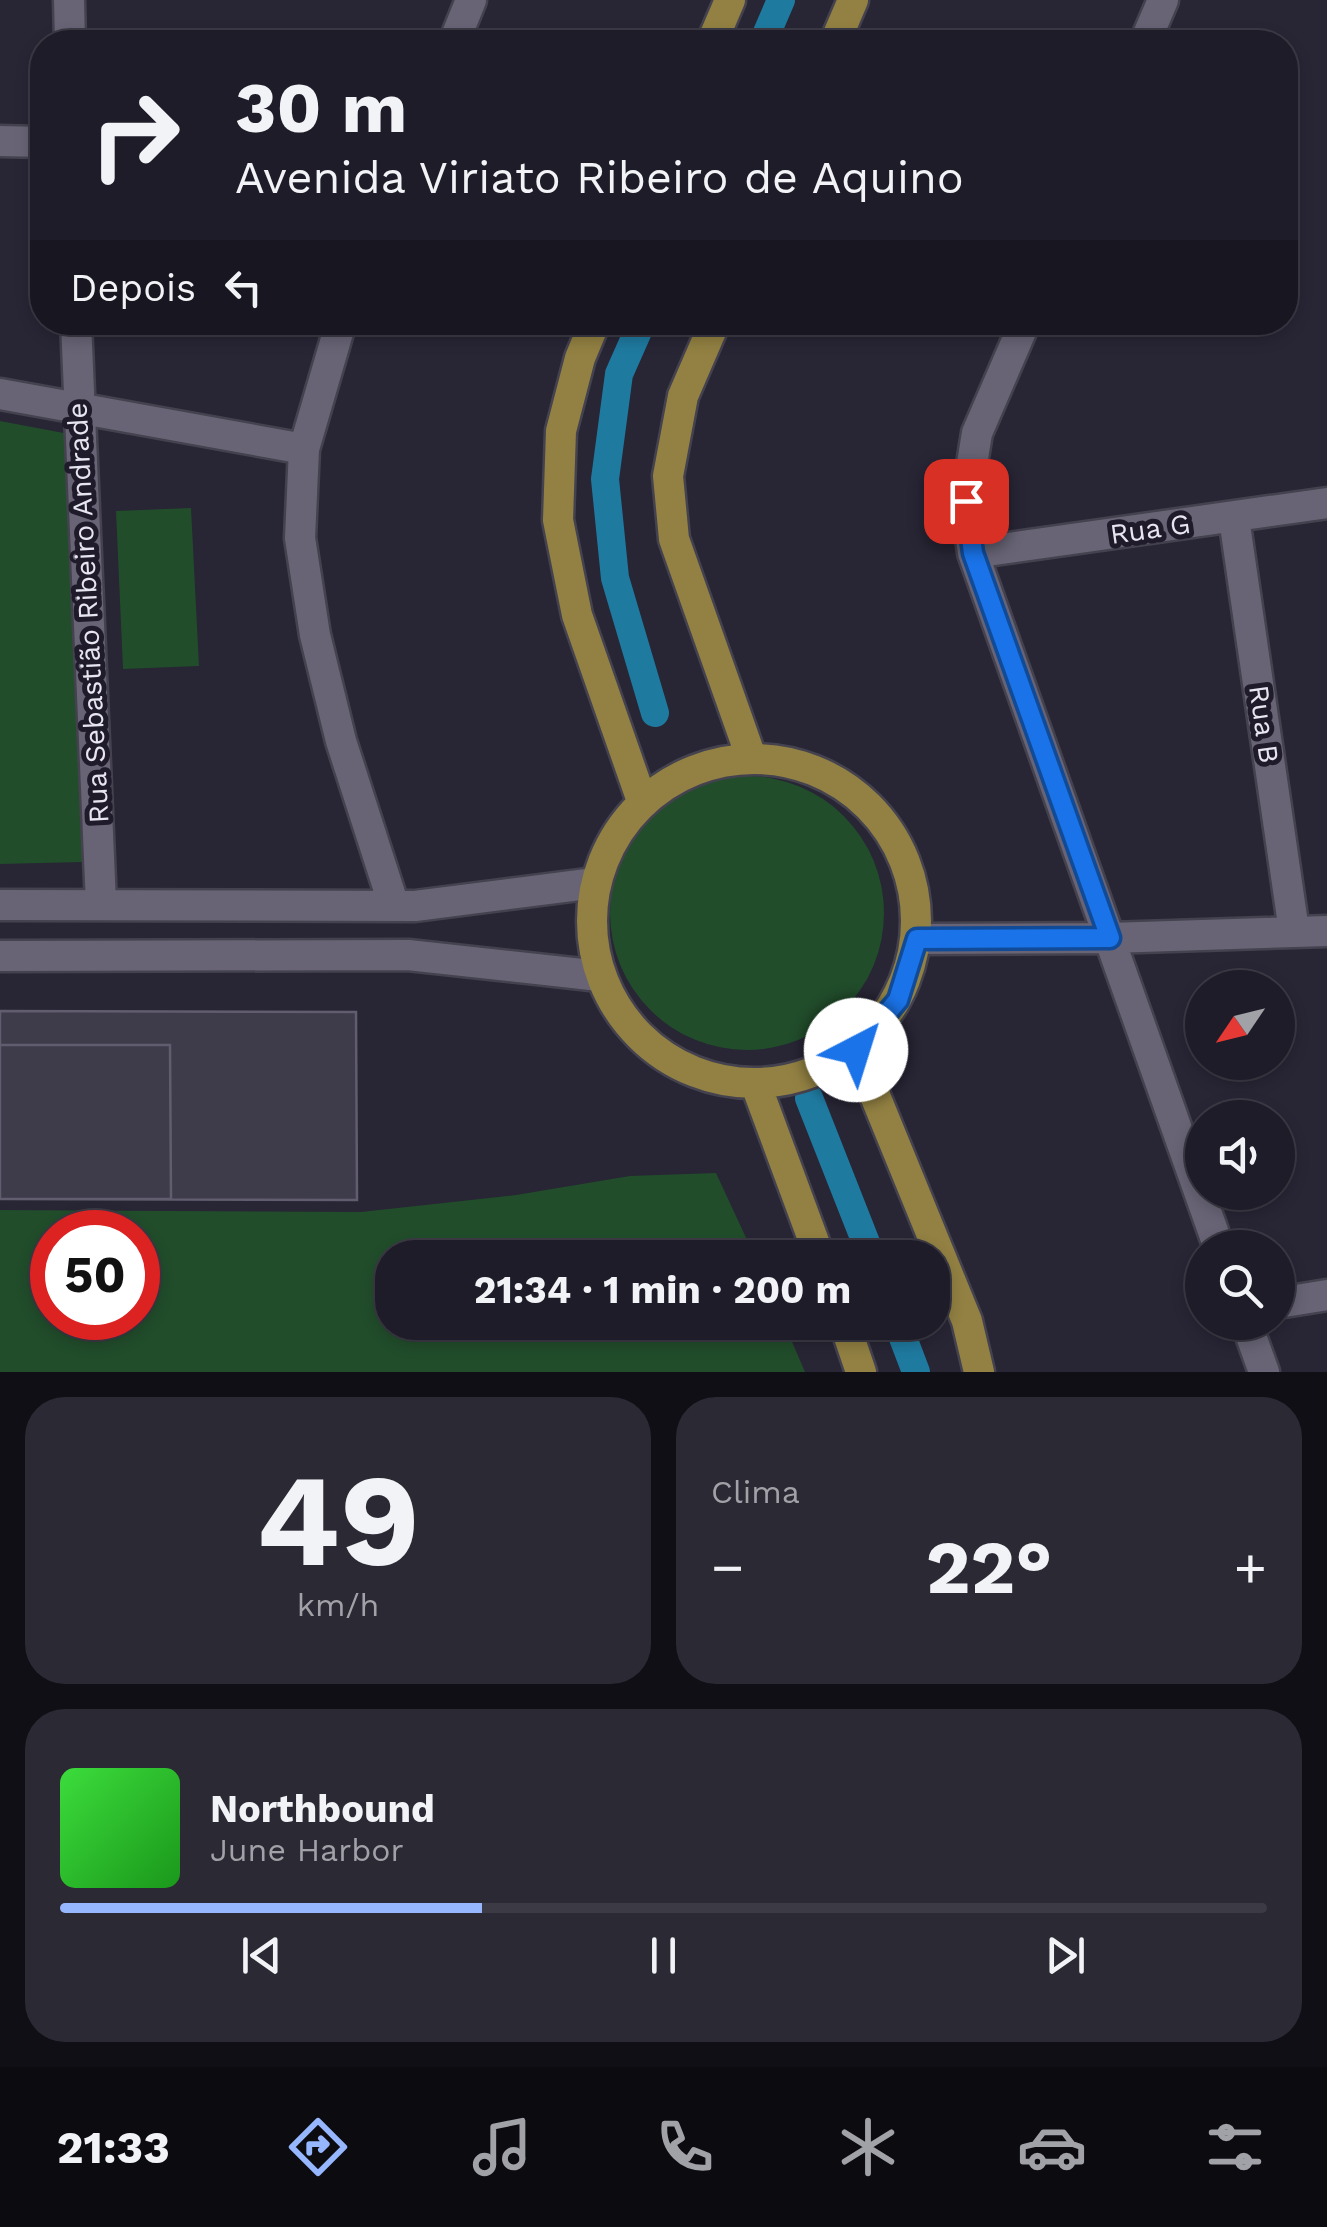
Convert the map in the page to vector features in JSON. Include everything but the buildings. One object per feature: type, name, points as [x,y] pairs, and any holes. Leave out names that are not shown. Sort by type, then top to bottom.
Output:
[{"type":"main road","points":[[717,30],[730,0]]},
{"type":"main road","points":[[840,30],[853,0]]},
{"type":"main road","points":[[589,335],[561,431],[558,520],[577,615],[642,801]]},
{"type":"main road","points":[[709,335],[683,396],[668,476],[674,539],[751,757]]},
{"type":"main road","points":[[751,757],[797,764],[839,782],[874,811],[906,864],[915,893],[917,939],[898,1000],[856,1050],[810,1075],[756,1085],[706,1078],[661,1056],[625,1021],[600,976],[591,930],[595,883],[613,838],[642,801],[675,778],[712,762],[751,757]]},
{"type":"main road","points":[[856,1050],[967,1321],[979,1372]]},
{"type":"main road","points":[[756,1085],[813,1240]]},
{"type":"main road","points":[[850,1340],[861,1372]]},
{"type":"street","points":[[69,0],[70,30]]},
{"type":"street","points":[[459,30],[471,0]]},
{"type":"street","points":[[1149,30],[1163,0]]},
{"type":"street","points":[[0,141],[30,142]]},
{"type":"street","name":"Rua Sebastião Ribeiro Andrade","points":[[76,335],[101,904]]},
{"type":"street","points":[[337,335],[304,450],[300,538],[315,636],[341,742],[394,906]]},
{"type":"street","points":[[1018,335],[977,433],[966,501],[973,553],[1213,1230]]},
{"type":"street","points":[[0,394],[304,450]]},
{"type":"street","name":"Rua G","points":[[973,553],[1327,503]]},
{"type":"street","name":"Rua B","points":[[1234,518],[1294,931]]},
{"type":"street","points":[[0,906],[415,906],[595,883]]},
{"type":"street","points":[[917,939],[1327,931]]},
{"type":"street","points":[[0,956],[408,955],[600,976]]},
{"type":"street","points":[[1295,1300],[1327,1295]]},
{"type":"street","points":[[1252,1340],[1264,1372]]},
{"type":"green space","points":[[0,421],[69,434],[83,862],[0,864]]},
{"type":"green space","points":[[191,508],[199,666],[123,669],[116,511]]},
{"type":"green space","points":[[747,776],[799,787],[844,816],[873,861],[884,913],[873,965],[844,1010],[799,1039],[747,1050],[695,1039],[650,1010],[621,965],[610,913],[621,861],[650,816],[695,787]]},
{"type":"green space","points":[[716,1173],[747,1240],[375,1240],[375,1340],[791,1340],[805,1372],[0,1372],[0,1210],[30,1210],[30,1340],[160,1340],[160,1211],[361,1212],[516,1195],[630,1176]]},
{"type":"waterway","points":[[768,30],[781,0]]},
{"type":"waterway","points":[[636,335],[619,374],[605,479],[615,578],[655,713]]},
{"type":"waterway","points":[[809,1098],[865,1240]]},
{"type":"waterway","points":[[904,1340],[916,1372]]},
{"type":"route","points":[[856,1050],[898,1000],[917,939],[1110,938],[973,553],[966,501]]}]
